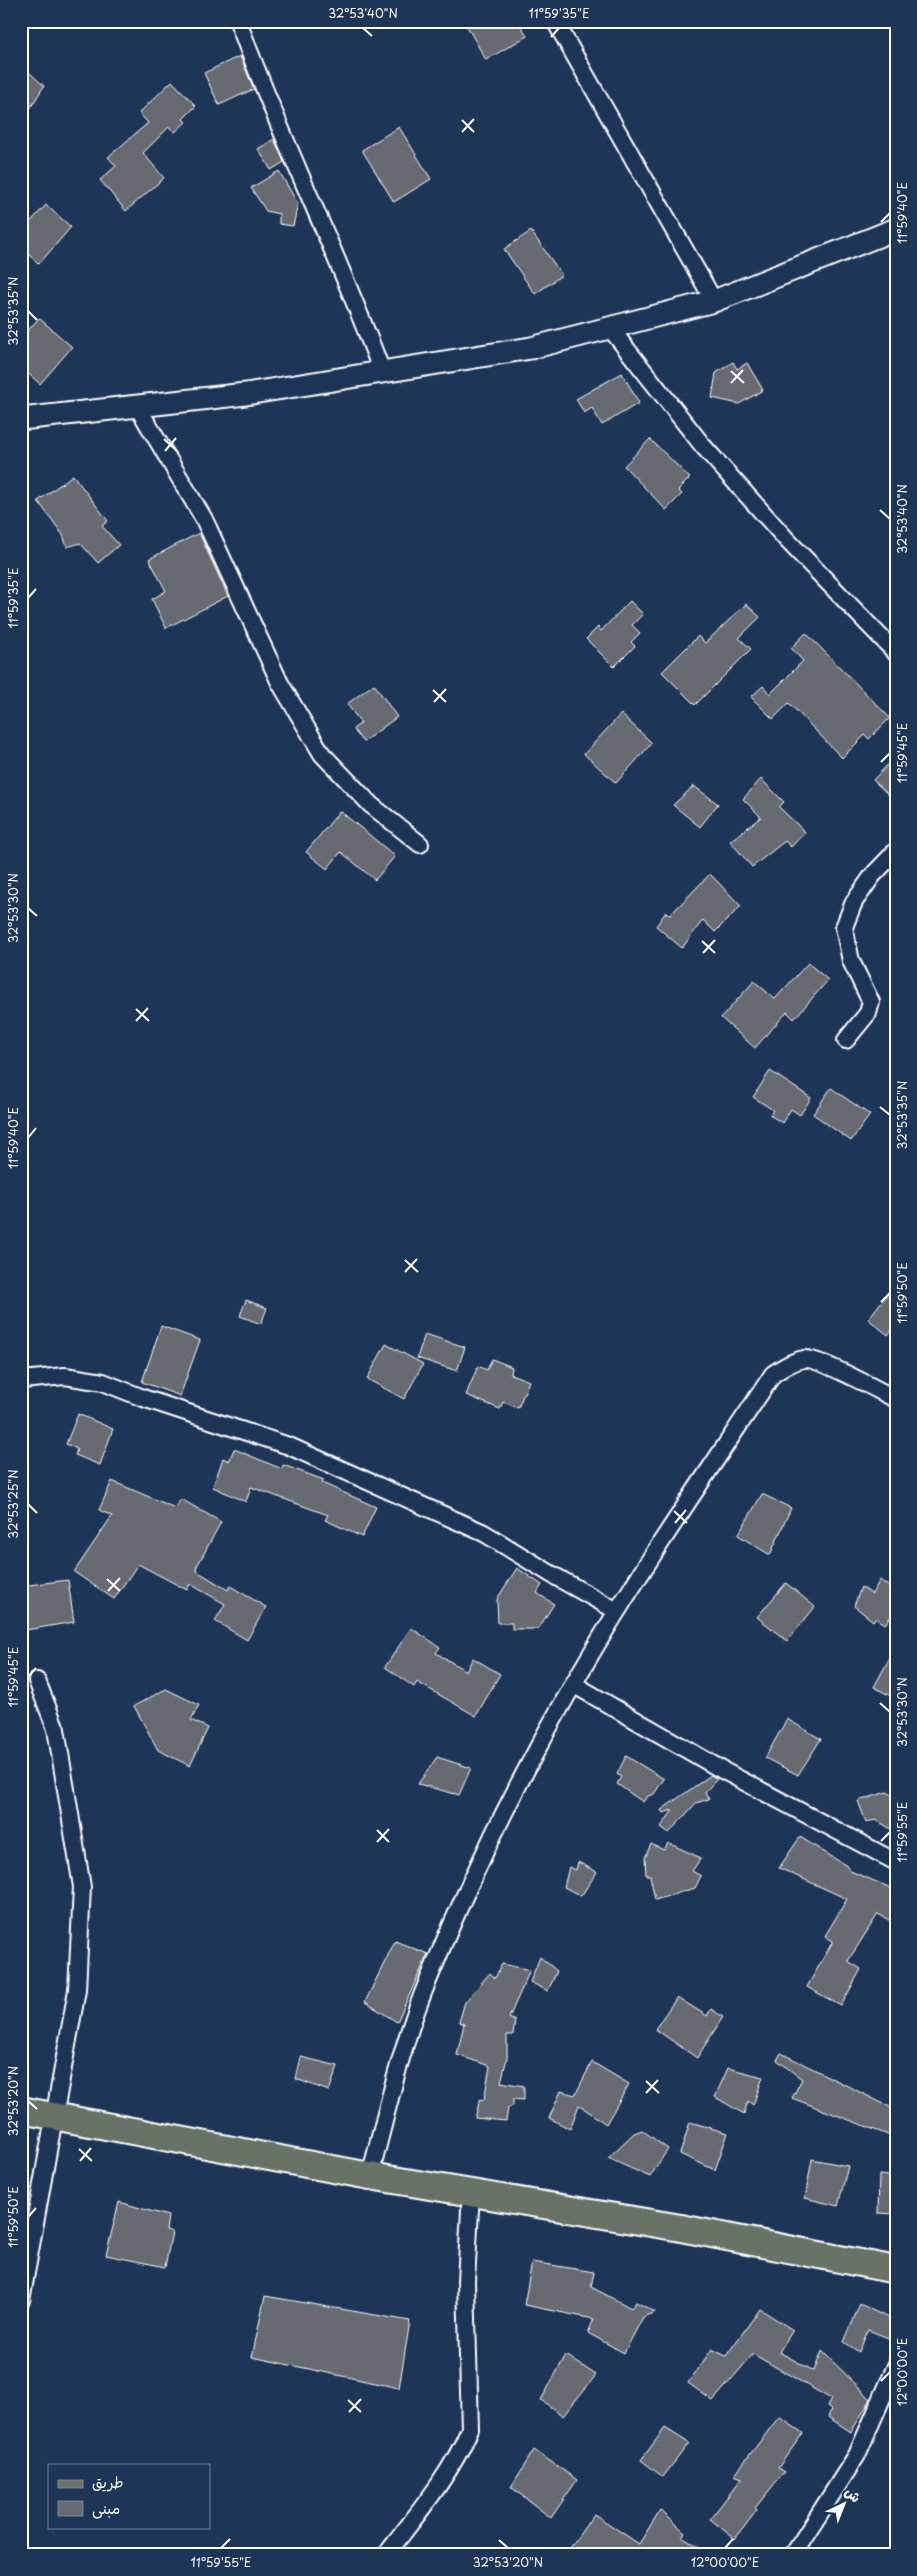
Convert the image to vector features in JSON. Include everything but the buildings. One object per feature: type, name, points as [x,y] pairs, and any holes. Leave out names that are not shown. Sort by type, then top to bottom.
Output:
[{"type":"main road","points":[[21,2110],[370,2176],[681,2228],[896,2270]]},
{"type":"street","points":[[238,21],[253,62],[354,296],[382,372]]},
{"type":"street","points":[[556,21],[714,301]]},
{"type":"street","points":[[21,419],[246,394],[531,348],[714,301],[896,229]]},
{"type":"street","points":[[610,328],[702,446],[787,540],[896,653]]},
{"type":"street","points":[[137,406],[204,519],[280,683],[322,754],[371,806],[420,844]]},
{"type":"street","points":[[846,1040],[868,1013],[871,1002],[851,962],[844,927],[854,902],[873,875],[896,851]]},
{"type":"street","points":[[370,2176],[402,2059],[422,1995],[459,1908],[510,1799],[574,1684],[618,1611],[773,1374],[789,1364],[806,1359],[827,1366],[896,1399]]},
{"type":"street","points":[[21,1380],[65,1376],[103,1382],[143,1398],[289,1446],[484,1533],[551,1574],[618,1611]]},
{"type":"street","points":[[21,2301],[78,1990],[82,1887],[56,1728],[37,1681]]},
{"type":"street","points":[[574,1684],[724,1771],[896,1862]]},
{"type":"street","points":[[389,2554],[432,2496],[460,2451],[470,2428],[466,2281],[471,2192]]},
{"type":"street","points":[[793,2555],[856,2454],[896,2366]]}]
